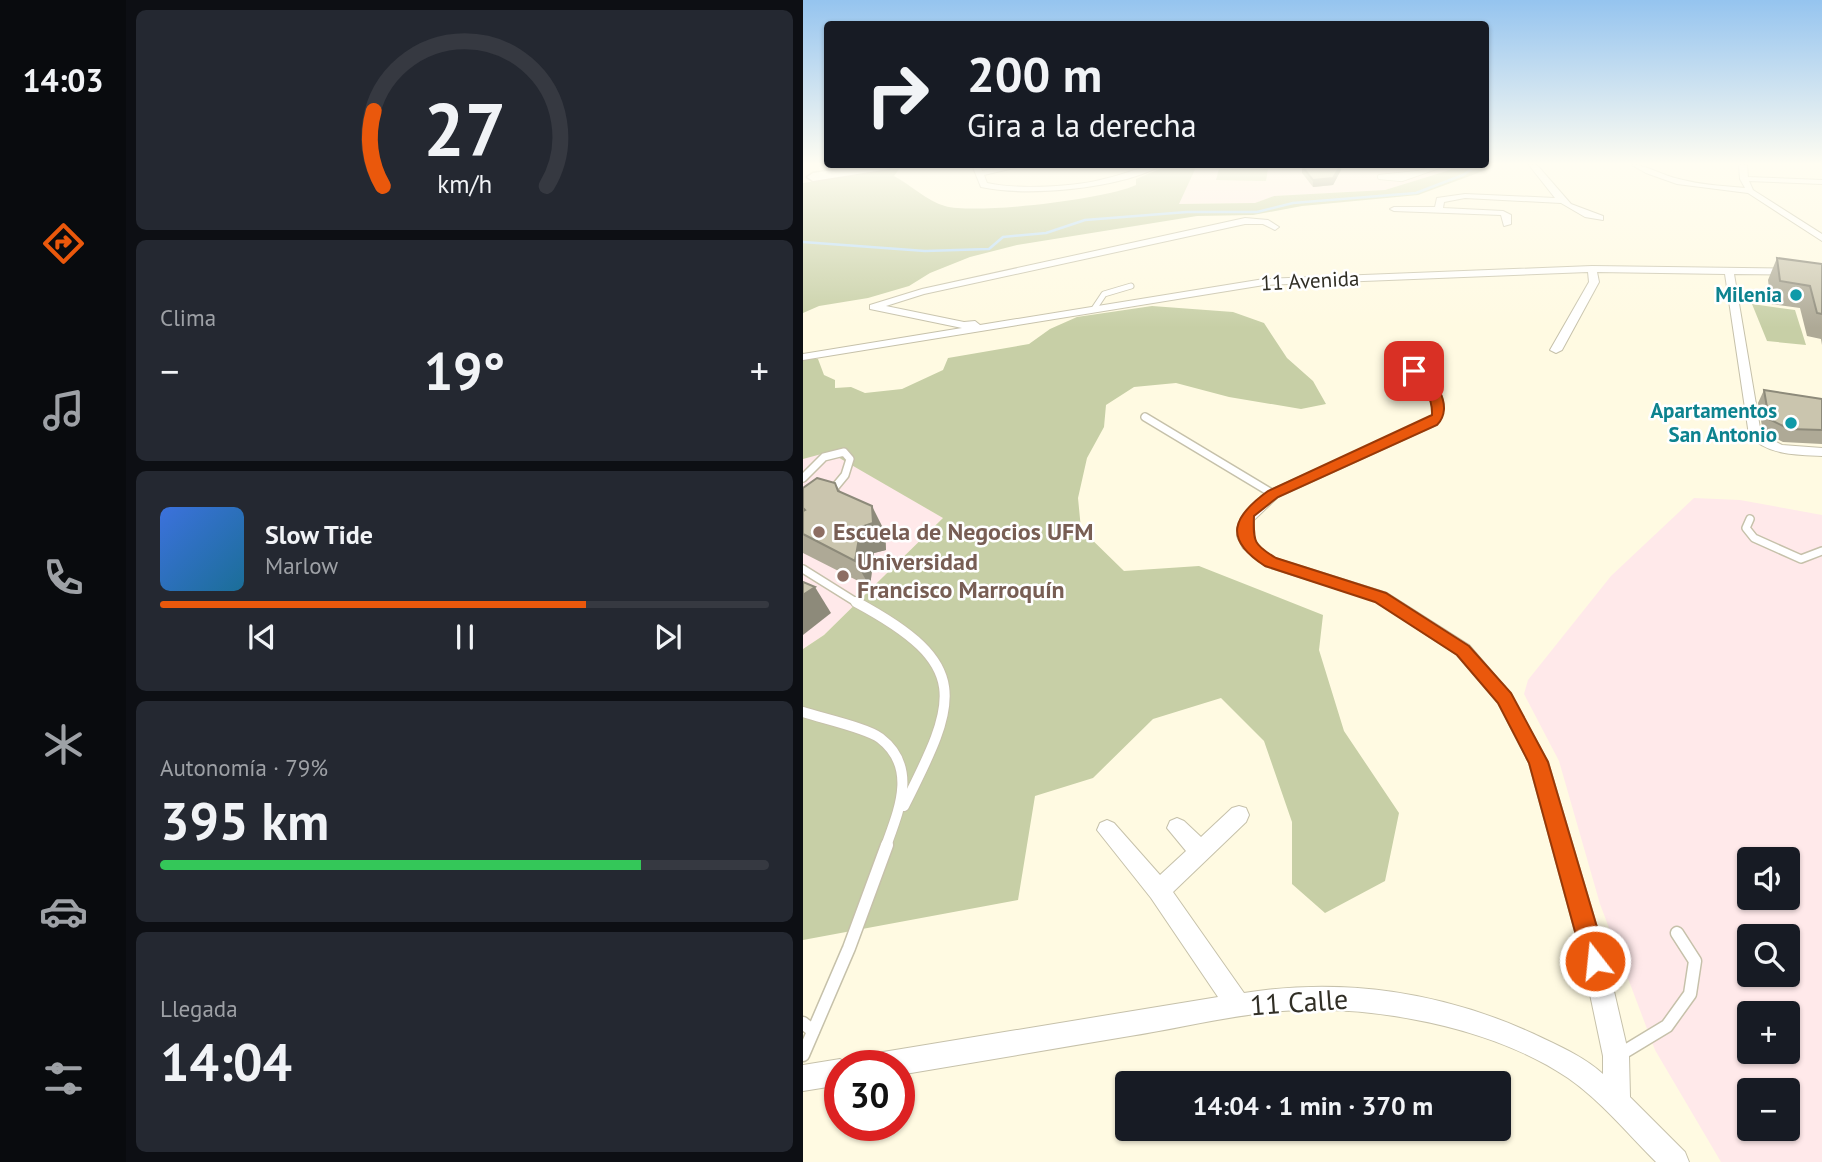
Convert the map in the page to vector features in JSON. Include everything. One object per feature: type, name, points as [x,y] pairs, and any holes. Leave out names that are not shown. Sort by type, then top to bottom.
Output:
[{"type":"street","points":[[1507,219],[1507,224]]},
{"type":"street","points":[[1793,219],[1822,238]]},
{"type":"street","points":[[1041,319],[1026,315],[964,325],[874,307],[923,292],[1245,221],[1264,222],[1275,227]]},
{"type":"street","points":[[1556,350],[1594,282],[1592,269]]},
{"type":"street","name":"11 Avenida","points":[[803,356],[1264,282],[1592,269],[1822,272]]},
{"type":"street","points":[[1729,271],[1755,435],[1763,442],[1788,451],[1822,452]]},
{"type":"street","points":[[1414,371],[1425,379],[1439,404],[1438,416],[1432,422],[1273,494],[1252,509],[1245,523],[1246,539],[1255,552],[1270,562],[1381,597],[1463,650],[1504,698],[1538,762],[1595,961],[1616,1056],[1617,1105]]},
{"type":"street","points":[[1159,890],[1239,815]]},
{"type":"street","points":[[1177,828],[1200,851]]},
{"type":"street","points":[[1107,830],[1159,890],[1238,1006]]},
{"type":"street","name":"11 Calle","points":[[915,1060],[1281,999],[1336,997],[1380,1000],[1450,1014],[1524,1042],[1578,1070],[1675,1162]]},
{"type":"street","points":[[803,1078],[824,1075]]},
{"type":"lane","points":[[1094,309],[1103,294],[1131,286]]},
{"type":"lane","points":[[1145,417],[1273,494]]},
{"type":"lane","points":[[803,478],[824,457],[844,453],[850,459],[845,475],[826,498]]},
{"type":"lane","points":[[1750,519],[1746,528],[1748,533],[1766,543],[1802,559],[1822,551]]},
{"type":"lane","points":[[803,569],[837,593],[877,612],[925,647],[945,676],[945,713],[919,776],[892,828]]},
{"type":"lane","points":[[803,712],[870,731],[879,737],[894,751],[903,772],[904,785],[899,813],[849,948],[808,1027],[803,1055]]},
{"type":"lane","points":[[1616,1056],[1667,1026],[1690,994],[1695,961],[1677,933]]},
{"type":"shaded area","name":"Universidad Francisco Marroquín","points":[[829,451],[943,518],[824,635],[803,649],[803,459]]},
{"type":"shaded area","points":[[1694,498],[1740,500],[1822,515],[1822,1162],[1721,1162],[1655,1050],[1600,904],[1559,761],[1524,694],[1528,680],[1611,576]]},
{"type":"green space","points":[[803,219],[1177,219],[1017,245],[970,257],[930,273],[909,286],[868,298],[819,306],[803,313]]},
{"type":"green space","points":[[1752,304],[1795,310],[1806,345],[1767,341]]},
{"type":"green space","points":[[1152,306],[1233,312],[1264,323],[1287,358],[1313,381],[1326,404],[1301,409],[1229,397],[1176,383],[1134,387],[1106,405],[1104,427],[1087,458],[1078,498],[1081,529],[1124,571],[1199,566],[1323,615],[1319,650],[1344,731],[1399,813],[1385,881],[1325,913],[1292,884],[1292,822],[1264,741],[1221,698],[1153,719],[1093,778],[1035,796],[1018,900],[803,940],[803,649],[824,635],[943,518],[829,452],[803,459],[803,352],[805,358],[818,359],[824,375],[835,380],[835,388],[851,387],[865,393],[902,389],[943,370],[948,358],[1029,344],[1050,329],[1077,317]]},
{"type":"building","points":[[1777,258],[1822,264],[1822,314],[1817,313],[1810,286],[1780,281]]},
{"type":"building","points":[[1764,390],[1822,399],[1822,430],[1789,429],[1769,419]]},
{"type":"building","points":[[817,478],[835,483],[838,491],[872,506],[873,523],[861,527],[855,561],[803,534],[803,488]]},
{"type":"building","points":[[803,582],[815,587],[803,595]]},
{"type":"waterway","points":[[803,242],[925,251],[989,249],[1003,237],[1046,233],[1095,219]]},
{"type":"place","name":"Milenia","points":[[1796,295]]},
{"type":"place","name":"Apartamentos San Antonio","points":[[1791,423]]},
{"type":"place","name":"Escuela de Negocios UFM","points":[[819,532]]},
{"type":"place","name":"Universidad Francisco Marroquín","points":[[843,576]]},
{"type":"route","points":[[1414,371],[1425,379],[1439,404],[1438,416],[1432,422],[1273,494],[1252,509],[1247,516],[1244,531],[1246,539],[1255,552],[1270,562],[1381,597],[1463,650],[1504,698],[1538,762],[1595,961]]}]
